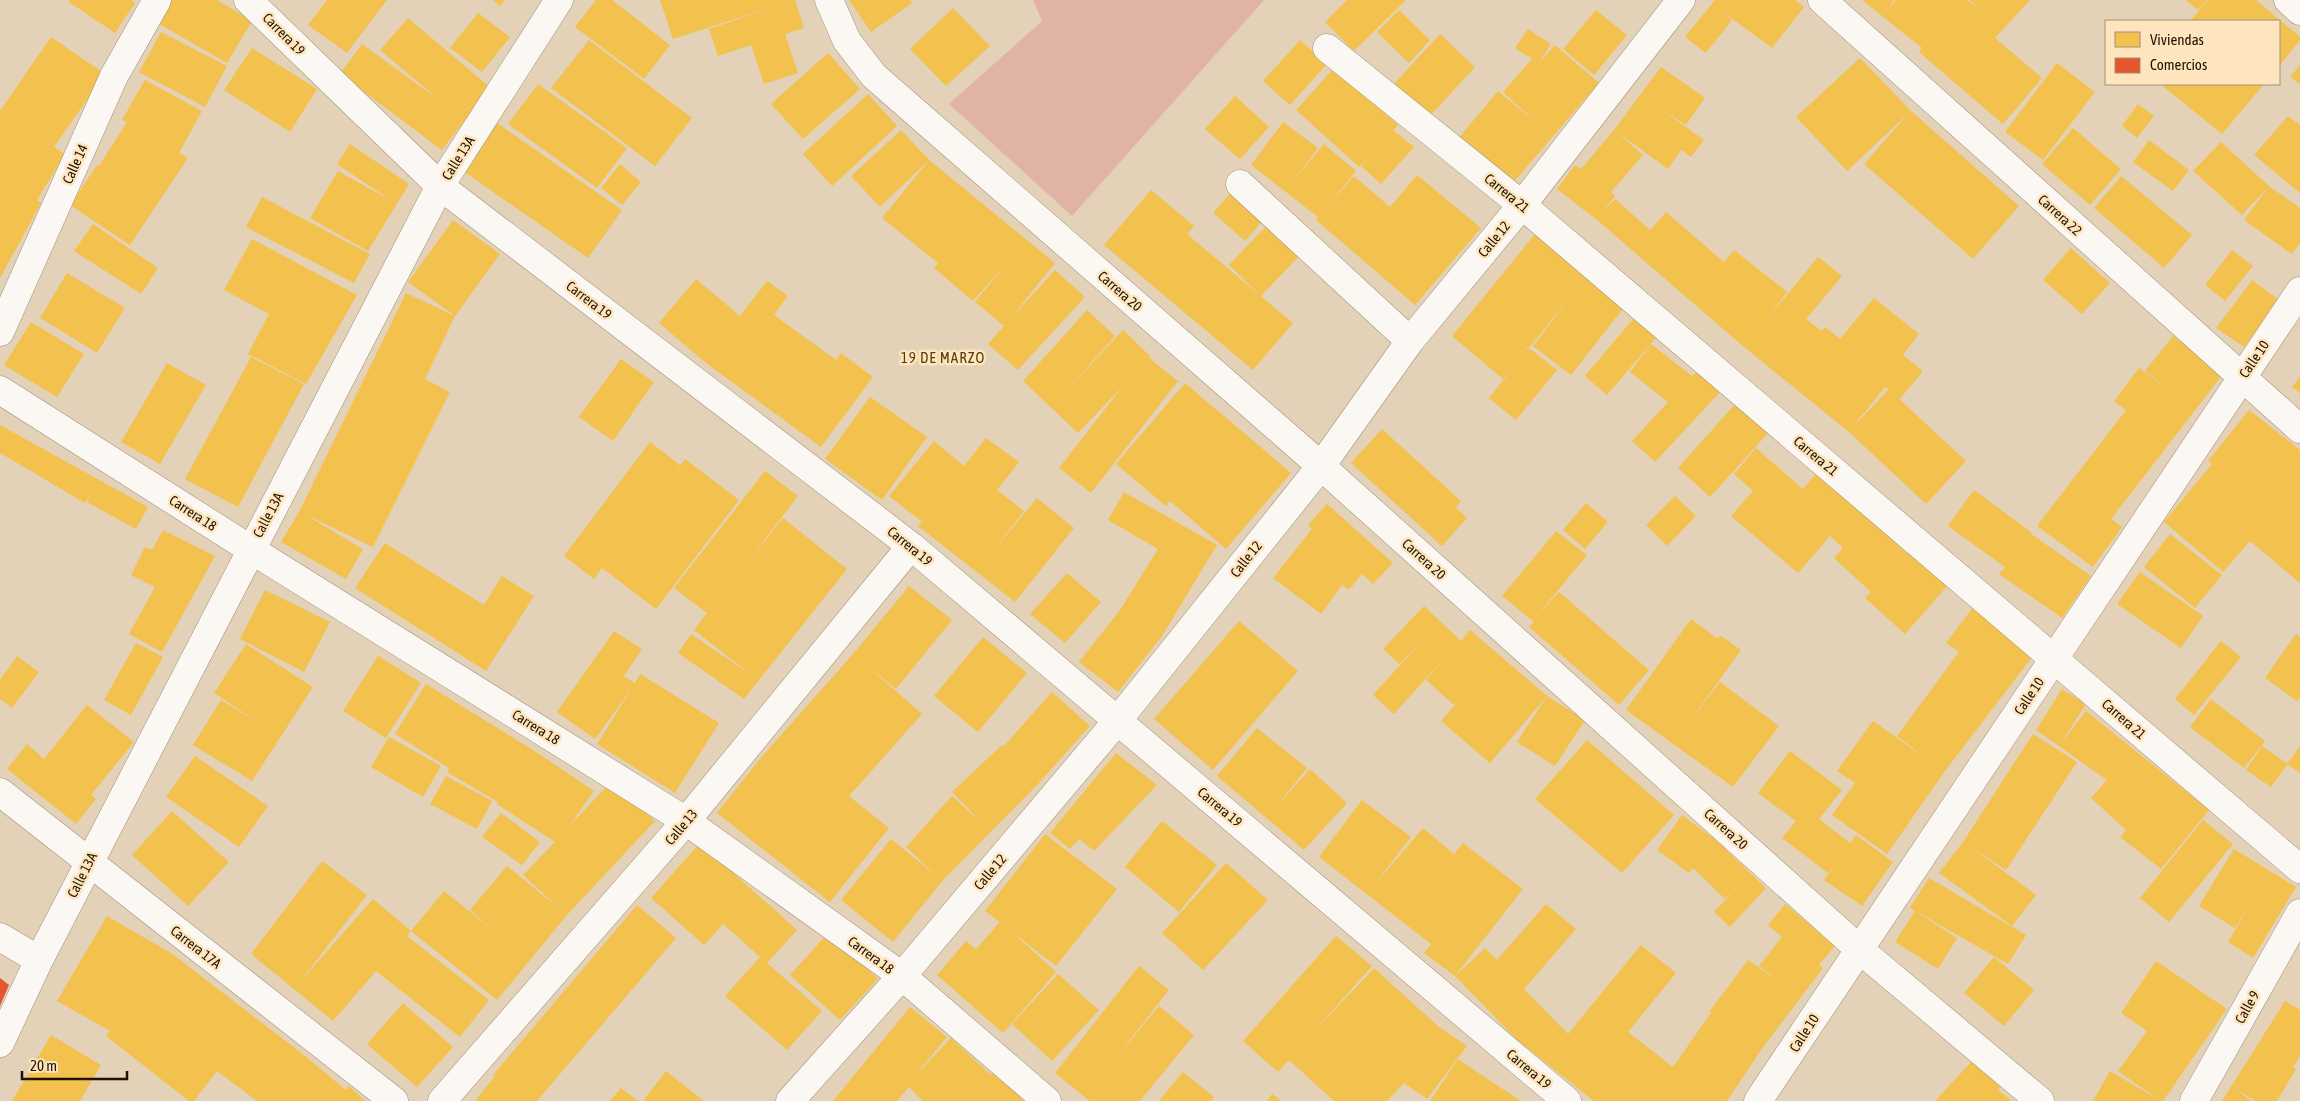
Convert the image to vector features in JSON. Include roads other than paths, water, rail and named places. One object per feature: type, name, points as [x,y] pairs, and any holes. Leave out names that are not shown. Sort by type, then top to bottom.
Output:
[{"type":"street","name":"Calle 14","points":[[0,332],[114,76],[156,0]]},
{"type":"street","name":"Carrera 19","points":[[248,0],[440,186],[911,546],[1567,1101]]},
{"type":"street","name":"Calle 13A","points":[[0,1044],[39,960],[88,863],[440,186],[559,0]]},
{"type":"street","name":"Carrera 20","points":[[829,0],[847,41],[874,76],[1320,466],[1859,949],[2040,1101]]},
{"type":"street","name":"Calle 12","points":[[790,1101],[902,976],[1118,720],[1320,466],[1410,341],[1522,205],[1681,0]]},
{"type":"street","name":"Carrera 22","points":[[1822,0],[2300,429]]},
{"type":"street","points":[[2288,0],[2300,11]]},
{"type":"street","name":"Carrera 21","points":[[1327,48],[1522,205],[2300,869]]},
{"type":"street","points":[[1240,184],[1410,341]]},
{"type":"street","name":"Calle 10","points":[[1758,1101],[2300,291]]},
{"type":"street","name":"Carrera 18","points":[[0,390],[250,549],[686,821],[902,976],[1047,1101]]},
{"type":"street","name":"Calle 13","points":[[442,1101],[686,821],[911,546]]},
{"type":"street","name":"Carrera 17A","points":[[0,792],[88,863],[394,1101]]},
{"type":"street","name":"Calle 9","points":[[2194,1101],[2300,913]]},
{"type":"street","points":[[0,937],[39,960]]},
{"type":"district","name":"19 DE MARZO","points":[[943,357]]}]
